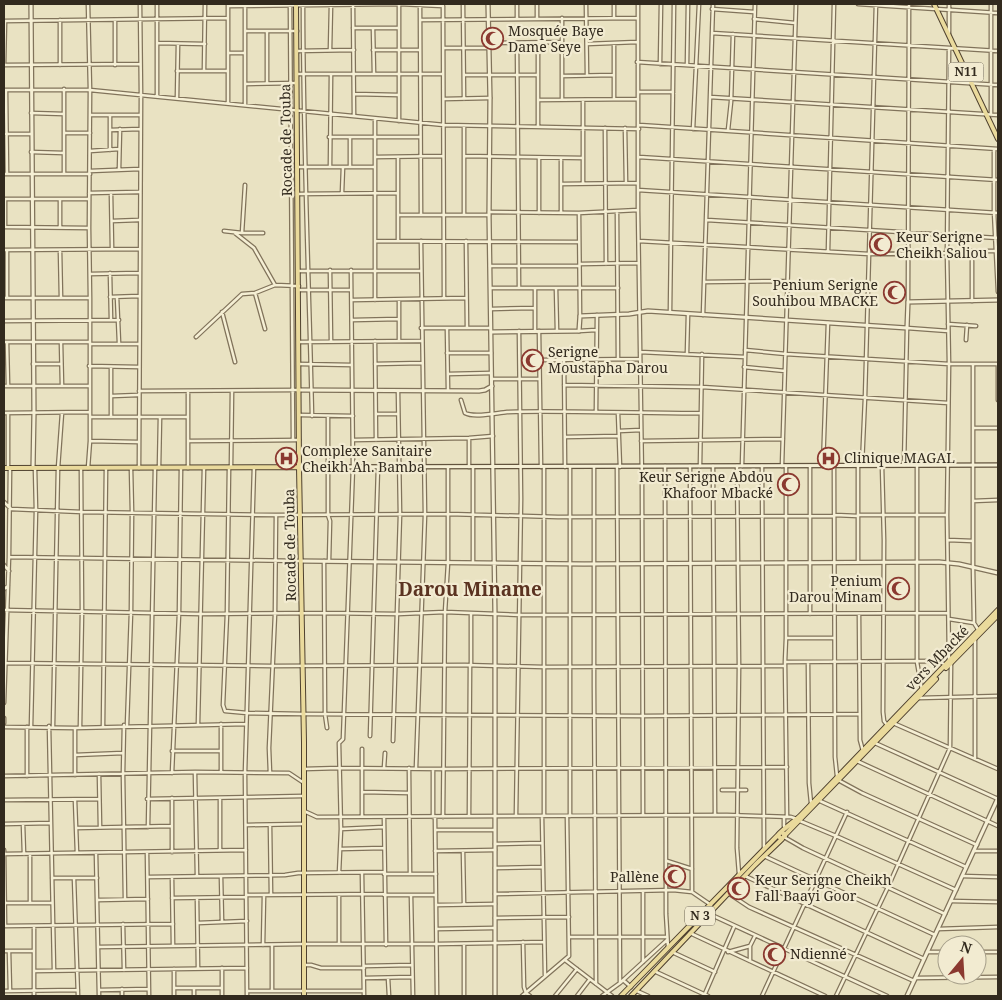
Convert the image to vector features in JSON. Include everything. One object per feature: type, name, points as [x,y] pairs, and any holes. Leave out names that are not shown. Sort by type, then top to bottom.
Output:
[{"type":"main road","name":"N11","points":[[934,4],[971,83],[989,115],[998,140]]},
{"type":"main road","name":"Rocade de Touba","points":[[296,5],[299,467],[303,613],[304,994]]},
{"type":"main road","points":[[7,468],[299,467]]},
{"type":"main road","name":"vers Mbacké","points":[[893,723],[998,610]]},
{"type":"main road","name":"vers Mbacké","points":[[917,697],[998,614]]},
{"type":"main road","name":"N 3","points":[[784,836],[787,828],[820,801],[863,751],[893,723]]},
{"type":"main road","name":"N 3","points":[[622,996],[668,948],[745,876],[784,836],[811,803],[857,761],[889,727]]},
{"type":"main road","name":"N 3","points":[[631,996],[690,933],[711,905],[780,832],[784,836]]},
{"type":"street","points":[[31,4],[31,227],[36,510],[31,727]]},
{"type":"street","points":[[88,4],[90,65],[90,441],[88,468]]},
{"type":"street","points":[[139,468],[140,4]]},
{"type":"street","points":[[157,4],[157,96]]},
{"type":"street","points":[[204,71],[205,4]]},
{"type":"street","points":[[353,4],[354,116]]},
{"type":"street","points":[[399,4],[399,121]]},
{"type":"street","points":[[420,4],[422,214]]},
{"type":"street","points":[[463,4],[464,98]]},
{"type":"street","points":[[488,4],[495,614],[495,996]]},
{"type":"street","points":[[517,4],[517,19]]},
{"type":"street","points":[[537,4],[537,18]]},
{"type":"street","points":[[586,4],[587,75]]},
{"type":"street","points":[[614,4],[614,18]]},
{"type":"street","points":[[638,4],[638,263],[642,466],[643,815]]},
{"type":"street","points":[[660,64],[661,4]]},
{"type":"street","points":[[670,314],[674,4]]},
{"type":"street","points":[[687,65],[688,4]]},
{"type":"street","points":[[693,129],[699,4]]},
{"type":"street","points":[[703,316],[708,130],[712,67],[712,4]]},
{"type":"street","points":[[742,466],[754,4]]},
{"type":"street","points":[[787,828],[784,826],[786,818],[786,516],[783,439],[796,4]]},
{"type":"street","points":[[828,251],[834,4]]},
{"type":"street","points":[[858,4],[909,5],[936,9],[998,13]]},
{"type":"street","points":[[858,562],[860,465],[866,398],[876,4]]},
{"type":"street","points":[[949,4],[949,34]]},
{"type":"street","points":[[989,115],[991,4]]},
{"type":"street","points":[[228,103],[228,5],[442,5],[444,19],[444,298]]},
{"type":"street","points":[[290,5],[294,440]]},
{"type":"street","points":[[303,5],[304,167],[312,364],[312,416]]},
{"type":"street","points":[[330,50],[331,5]]},
{"type":"street","points":[[904,465],[909,254],[909,5]]},
{"type":"street","points":[[245,6],[246,104]]},
{"type":"street","points":[[712,9],[754,12]]},
{"type":"street","points":[[140,64],[4,65],[4,21],[228,18]]},
{"type":"street","points":[[562,18],[562,100]]},
{"type":"street","points":[[420,20],[638,18]]},
{"type":"street","points":[[754,19],[795,23]]},
{"type":"street","points":[[60,20],[60,65]]},
{"type":"street","points":[[115,20],[115,65]]},
{"type":"street","points":[[353,28],[399,28]]},
{"type":"street","points":[[373,28],[374,74]]},
{"type":"street","points":[[246,31],[297,31]]},
{"type":"street","points":[[267,31],[267,84]]},
{"type":"street","points":[[712,33],[998,51]]},
{"type":"street","points":[[728,131],[733,34]]},
{"type":"street","points":[[489,43],[562,42]]},
{"type":"street","points":[[587,44],[637,42]]},
{"type":"street","points":[[157,43],[205,44]]},
{"type":"street","points":[[517,43],[519,288]]},
{"type":"street","points":[[538,43],[538,126]]},
{"type":"street","points":[[614,43],[614,100]]},
{"type":"street","points":[[177,98],[178,44]]},
{"type":"street","points":[[444,48],[489,48]]},
{"type":"street","points":[[836,996],[878,909],[950,748],[947,514],[949,364],[946,252],[949,48]]},
{"type":"street","points":[[297,51],[354,50]]},
{"type":"street","points":[[373,50],[420,50]]},
{"type":"street","points":[[228,53],[246,52]]},
{"type":"street","points":[[637,62],[998,84]]},
{"type":"street","points":[[177,71],[228,71]]},
{"type":"street","points":[[297,74],[443,74]]},
{"type":"street","points":[[330,167],[331,74]]},
{"type":"street","points":[[464,75],[538,75]]},
{"type":"street","points":[[562,76],[614,75]]},
{"type":"street","points":[[246,84],[297,83]]},
{"type":"street","points":[[64,89],[64,174]]},
{"type":"street","points":[[140,169],[64,174],[5,174],[5,90],[90,90],[246,104],[421,124],[673,128],[998,149]]},
{"type":"street","points":[[638,92],[673,92]]},
{"type":"street","points":[[354,94],[399,94]]},
{"type":"street","points":[[710,97],[998,115]]},
{"type":"street","points":[[444,99],[490,98]]},
{"type":"street","points":[[538,100],[638,99]]},
{"type":"street","points":[[583,183],[584,100]]},
{"type":"street","points":[[31,113],[64,114]]},
{"type":"street","points":[[90,115],[140,115]]},
{"type":"street","points":[[110,115],[110,150]]},
{"type":"street","points":[[375,119],[375,300]]},
{"type":"street","points":[[464,126],[464,214]]},
{"type":"street","points":[[605,128],[606,264]]},
{"type":"street","points":[[625,128],[626,183]]},
{"type":"street","points":[[119,170],[120,129]]},
{"type":"street","points":[[110,130],[140,129]]},
{"type":"street","points":[[64,133],[90,133]]},
{"type":"street","points":[[6,134],[31,134]]},
{"type":"street","points":[[329,137],[421,137]]},
{"type":"street","points":[[350,137],[350,167]]},
{"type":"street","points":[[90,151],[119,149]]},
{"type":"street","points":[[994,149],[994,212],[997,238],[998,292]]},
{"type":"street","points":[[31,152],[64,153]]},
{"type":"street","points":[[375,157],[444,156]]},
{"type":"street","points":[[464,156],[583,158]]},
{"type":"street","points":[[398,157],[398,241]]},
{"type":"street","points":[[639,157],[998,180]]},
{"type":"street","points":[[539,158],[539,213]]},
{"type":"street","points":[[561,158],[561,213]]},
{"type":"street","points":[[298,167],[375,167]]},
{"type":"street","points":[[342,193],[343,167]]},
{"type":"street","points":[[561,184],[638,183]]},
{"type":"street","points":[[242,233],[245,185]]},
{"type":"street","points":[[638,190],[998,213]]},
{"type":"street","points":[[89,193],[140,192]]},
{"type":"street","points":[[298,194],[398,192]]},
{"type":"street","points":[[111,193],[112,248]]},
{"type":"street","points":[[89,199],[4,199],[4,227],[89,228]]},
{"type":"street","points":[[60,199],[60,227]]},
{"type":"street","points":[[398,215],[519,212],[579,213],[638,210]]},
{"type":"street","points":[[617,212],[618,359]]},
{"type":"street","points":[[579,213],[579,330]]},
{"type":"street","points":[[112,220],[139,220]]},
{"type":"street","points":[[707,220],[997,238]]},
{"type":"street","points":[[224,231],[263,233]]},
{"type":"street","points":[[235,233],[254,248],[275,285]]},
{"type":"street","points":[[375,241],[579,242]]},
{"type":"street","points":[[416,768],[425,515],[421,241]]},
{"type":"street","points":[[466,241],[467,328]]},
{"type":"street","points":[[638,241],[869,254],[997,251]]},
{"type":"street","points":[[90,298],[6,298],[5,250],[139,249]]},
{"type":"street","points":[[60,250],[61,298]]},
{"type":"street","points":[[972,251],[972,301]]},
{"type":"street","points":[[490,266],[638,263]]},
{"type":"street","points":[[330,270],[331,341]]},
{"type":"street","points":[[339,873],[341,829],[339,743],[343,739],[353,467],[351,270]]},
{"type":"street","points":[[298,271],[421,271]]},
{"type":"street","points":[[110,273],[111,320]]},
{"type":"street","points":[[90,274],[139,273]]},
{"type":"street","points":[[704,282],[748,283],[788,281]]},
{"type":"street","points":[[196,337],[240,295],[255,293],[275,285],[309,290],[351,290]]},
{"type":"street","points":[[491,288],[618,288]]},
{"type":"street","points":[[535,288],[540,360],[545,563],[542,843],[545,976]]},
{"type":"street","points":[[556,288],[557,331]]},
{"type":"street","points":[[255,293],[265,329]]},
{"type":"street","points":[[110,298],[139,296]]},
{"type":"street","points":[[117,297],[119,343]]},
{"type":"street","points":[[352,300],[466,298]]},
{"type":"street","points":[[399,299],[399,341]]},
{"type":"street","points":[[908,302],[998,300]]},
{"type":"street","points":[[491,309],[535,308]]},
{"type":"street","points":[[580,316],[648,311],[670,314],[948,331]]},
{"type":"street","points":[[222,312],[236,362]]},
{"type":"street","points":[[596,412],[597,315]]},
{"type":"street","points":[[687,353],[688,315]]},
{"type":"street","points":[[352,320],[398,319]]},
{"type":"street","points":[[4,320],[118,320]]},
{"type":"street","points":[[823,466],[828,324]]},
{"type":"street","points":[[948,324],[976,326]]},
{"type":"street","points":[[966,340],[967,325]]},
{"type":"street","points":[[421,328],[519,331],[596,330]]},
{"type":"street","points":[[447,329],[448,390]]},
{"type":"street","points":[[516,816],[520,615],[519,331]]},
{"type":"street","points":[[375,341],[376,440]]},
{"type":"street","points":[[299,342],[421,341]]},
{"type":"street","points":[[90,386],[6,386],[5,342],[139,344]]},
{"type":"street","points":[[61,342],[62,386]]},
{"type":"street","points":[[745,350],[949,364],[998,364],[998,400]]},
{"type":"street","points":[[640,352],[745,357]]},
{"type":"street","points":[[447,353],[492,353]]},
{"type":"street","points":[[700,466],[702,354]]},
{"type":"street","points":[[540,360],[640,359]]},
{"type":"street","points":[[522,996],[569,955],[567,892],[570,768],[570,516],[565,437],[564,360]]},
{"type":"street","points":[[375,364],[422,363]]},
{"type":"street","points":[[33,364],[61,364]]},
{"type":"street","points":[[299,364],[352,365]]},
{"type":"street","points":[[973,364],[974,623],[979,631]]},
{"type":"street","points":[[89,366],[111,368],[139,367]]},
{"type":"street","points":[[744,367],[785,371]]},
{"type":"street","points":[[111,368],[111,417]]},
{"type":"street","points":[[448,374],[492,373]]},
{"type":"street","points":[[492,379],[540,379]]},
{"type":"street","points":[[564,384],[702,387],[948,403]]},
{"type":"street","points":[[139,391],[485,390],[492,386]]},
{"type":"street","points":[[232,391],[224,710],[271,714],[544,716],[859,714]]},
{"type":"street","points":[[393,741],[400,515],[398,391]]},
{"type":"street","points":[[188,392],[188,468]]},
{"type":"street","points":[[112,396],[138,395]]},
{"type":"street","points":[[461,400],[465,413],[468,415],[520,412],[701,413]]},
{"type":"street","points":[[4,703],[10,509],[6,413],[90,412]]},
{"type":"street","points":[[54,970],[51,726],[58,468],[62,413]]},
{"type":"street","points":[[618,413],[618,816],[622,981]]},
{"type":"street","points":[[376,414],[398,414]]},
{"type":"street","points":[[300,415],[353,416]]},
{"type":"street","points":[[327,728],[325,714],[324,613],[330,518],[328,515],[328,416]]},
{"type":"street","points":[[90,417],[188,417]]},
{"type":"street","points":[[148,827],[147,799],[151,726],[155,513],[160,417]]},
{"type":"street","points":[[973,428],[998,428]]},
{"type":"street","points":[[619,430],[641,430]]},
{"type":"street","points":[[353,440],[493,436]]},
{"type":"street","points":[[565,437],[619,436]]},
{"type":"street","points":[[469,438],[473,514],[473,562]]},
{"type":"street","points":[[641,441],[783,439]]},
{"type":"street","points":[[188,440],[300,440]]},
{"type":"street","points":[[90,441],[138,442]]},
{"type":"street","points":[[917,465],[917,662],[922,690]]},
{"type":"street","points":[[299,467],[998,465]]},
{"type":"street","points":[[594,466],[596,984]]},
{"type":"street","points":[[665,466],[668,948]]},
{"type":"street","points":[[690,466],[690,815],[692,892]]},
{"type":"street","points":[[713,466],[715,815]]},
{"type":"street","points":[[737,466],[739,666],[737,848],[739,875]]},
{"type":"street","points":[[762,466],[764,850]]},
{"type":"street","points":[[810,466],[810,614]]},
{"type":"street","points":[[834,466],[835,757],[838,779],[918,819],[977,844]]},
{"type":"street","points":[[882,466],[884,562],[883,712],[884,721],[889,727]]},
{"type":"street","points":[[370,736],[378,467]]},
{"type":"street","points":[[443,817],[445,612],[449,514],[448,467]]},
{"type":"street","points":[[80,727],[82,612],[81,468]]},
{"type":"street","points":[[102,726],[106,468]]},
{"type":"street","points":[[125,899],[123,753],[131,613],[131,468]]},
{"type":"street","points":[[172,773],[179,614],[180,468]]},
{"type":"street","points":[[198,724],[204,468]]},
{"type":"street","points":[[247,996],[245,772],[254,468]]},
{"type":"street","points":[[973,501],[998,500]]},
{"type":"street","points":[[4,502],[10,509],[276,516],[520,514],[810,517],[947,514]]},
{"type":"street","points":[[270,772],[276,516]]},
{"type":"street","points":[[948,540],[973,541]]},
{"type":"street","points":[[9,557],[448,563],[949,562],[998,573]]},
{"type":"street","points":[[4,565],[9,571]]},
{"type":"street","points":[[4,589],[8,586]]},
{"type":"street","points":[[6,610],[153,614],[421,614],[445,612],[520,615],[948,613]]},
{"type":"street","points":[[469,817],[471,613]]},
{"type":"street","points":[[859,614],[859,714],[860,743],[863,751]]},
{"type":"street","points":[[949,619],[974,623]]},
{"type":"street","points":[[786,638],[834,638]]},
{"type":"street","points":[[975,638],[975,759]]},
{"type":"street","points":[[6,663],[129,666],[471,665],[519,667],[762,666],[808,662],[938,661],[949,663]]},
{"type":"street","points":[[808,662],[809,788],[811,803]]},
{"type":"street","points":[[917,697],[998,696]]},
{"type":"street","points":[[4,718],[4,723]]},
{"type":"street","points":[[893,723],[998,769]]},
{"type":"street","points":[[221,724],[221,772]]},
{"type":"street","points":[[4,727],[51,726],[75,728],[126,725],[246,724]]},
{"type":"street","points":[[26,776],[27,727]]},
{"type":"street","points":[[75,728],[75,775]]},
{"type":"street","points":[[875,743],[998,799],[907,996]]},
{"type":"street","points":[[362,749],[362,817]]},
{"type":"street","points":[[172,752],[221,751]]},
{"type":"street","points":[[75,754],[123,753]]},
{"type":"street","points":[[384,768],[385,753]]},
{"type":"street","points":[[857,761],[998,826]]},
{"type":"street","points":[[304,769],[786,767]]},
{"type":"street","points":[[409,768],[410,874]]},
{"type":"street","points":[[433,768],[437,996]]},
{"type":"street","points":[[4,770],[4,776],[270,772],[290,773],[304,783]]},
{"type":"street","points":[[195,772],[197,876]]},
{"type":"street","points":[[99,774],[100,827]]},
{"type":"street","points":[[722,790],[746,790]]},
{"type":"street","points":[[362,792],[409,793]]},
{"type":"street","points":[[147,799],[304,796]]},
{"type":"street","points":[[172,798],[172,852]]},
{"type":"street","points":[[220,798],[220,850]]},
{"type":"street","points":[[4,800],[100,799]]},
{"type":"street","points":[[75,800],[77,853]]},
{"type":"street","points":[[820,801],[966,867]]},
{"type":"street","points":[[303,810],[315,817],[738,815],[786,818],[798,820],[836,836],[956,890]]},
{"type":"street","points":[[767,996],[763,995],[847,812]]},
{"type":"street","points":[[384,817],[386,944]]},
{"type":"street","points":[[4,824],[52,823]]},
{"type":"street","points":[[23,824],[24,854]]},
{"type":"street","points":[[246,825],[303,824]]},
{"type":"street","points":[[270,825],[271,895]]},
{"type":"street","points":[[76,828],[172,826]]},
{"type":"street","points":[[341,829],[384,827]]},
{"type":"street","points":[[435,830],[494,830]]},
{"type":"street","points":[[784,836],[789,841],[945,914]]},
{"type":"street","points":[[495,844],[542,843]]},
{"type":"street","points":[[340,849],[384,848]]},
{"type":"street","points":[[173,924],[4,926],[4,852],[52,854],[246,850]]},
{"type":"street","points":[[435,851],[495,850]]},
{"type":"street","points":[[463,851],[464,905]]},
{"type":"street","points":[[974,851],[998,851]]},
{"type":"street","points":[[96,852],[99,996]]},
{"type":"street","points":[[147,852],[149,996]]},
{"type":"street","points":[[30,854],[30,903]]},
{"type":"street","points":[[764,856],[816,882],[935,936]]},
{"type":"street","points":[[666,861],[692,869]]},
{"type":"street","points":[[495,868],[543,867]]},
{"type":"street","points":[[148,877],[303,873],[436,874]]},
{"type":"street","points":[[362,873],[364,996]]},
{"type":"street","points":[[221,876],[222,922]]},
{"type":"street","points":[[745,876],[924,959]]},
{"type":"street","points":[[962,876],[998,877]]},
{"type":"street","points":[[172,877],[173,945]]},
{"type":"street","points":[[52,878],[97,878]]},
{"type":"street","points":[[74,878],[78,996]]},
{"type":"street","points":[[495,894],[620,891],[692,892],[711,905]]},
{"type":"street","points":[[643,891],[643,963]]},
{"type":"street","points":[[728,893],[749,907],[914,980],[998,977]]},
{"type":"street","points":[[172,898],[303,894],[436,895]]},
{"type":"street","points":[[339,895],[339,944]]},
{"type":"street","points":[[411,895],[413,996]]},
{"type":"street","points":[[263,945],[264,896]]},
{"type":"street","points":[[197,898],[198,968]]},
{"type":"street","points":[[98,900],[148,899]]},
{"type":"street","points":[[951,901],[998,902]]},
{"type":"street","points":[[4,903],[52,903]]},
{"type":"street","points":[[436,905],[495,904]]},
{"type":"street","points":[[706,913],[887,996]]},
{"type":"street","points":[[494,918],[569,917]]},
{"type":"street","points":[[198,922],[247,921]]},
{"type":"street","points":[[123,924],[124,970]]},
{"type":"street","points":[[34,926],[34,996]]},
{"type":"street","points":[[654,971],[705,996],[734,927]]},
{"type":"street","points":[[938,928],[998,927]]},
{"type":"street","points":[[437,928],[494,928]]},
{"type":"street","points":[[690,933],[825,996]]},
{"type":"street","points":[[750,961],[750,946],[755,936]]},
{"type":"street","points":[[569,937],[667,938]]},
{"type":"street","points":[[602,996],[643,963],[667,938]]},
{"type":"street","points":[[523,942],[524,986],[526,993],[530,996]]},
{"type":"street","points":[[98,947],[544,942]]},
{"type":"street","points":[[464,944],[464,996]]},
{"type":"street","points":[[270,996],[272,945]]},
{"type":"street","points":[[728,952],[750,946]]},
{"type":"street","points":[[4,951],[34,951]]},
{"type":"street","points":[[9,951],[10,991]]},
{"type":"street","points":[[672,952],[716,972]]},
{"type":"street","points":[[927,952],[937,952]]},
{"type":"street","points":[[565,960],[612,996]]},
{"type":"street","points":[[304,965],[320,968],[412,965]]},
{"type":"street","points":[[222,968],[222,996]]},
{"type":"street","points":[[34,971],[247,968]]},
{"type":"street","points":[[174,969],[174,996]]},
{"type":"street","points":[[555,996],[577,969]]},
{"type":"street","points":[[364,978],[412,978]]},
{"type":"street","points":[[388,978],[388,996]]},
{"type":"street","points":[[577,996],[590,979]]},
{"type":"street","points":[[622,981],[631,987]]},
{"type":"street","points":[[99,990],[149,988]]},
{"type":"street","points":[[174,988],[222,988]]},
{"type":"street","points":[[194,988],[194,996]]},
{"type":"street","points":[[122,989],[122,996]]},
{"type":"street","points":[[4,991],[78,990]]},
{"type":"street","points":[[247,991],[304,994],[364,991]]},
{"type":"street","points":[[637,991],[648,996]]},
{"type":"place","name":"Mosquée Baye Dame Seye","points":[[492,39]]},
{"type":"place","name":"Keur Serigne Cheikh Saliou","points":[[880,245]]},
{"type":"place","name":"Penium Serigne Souhibou MBACKE","points":[[894,293]]},
{"type":"place","name":"Serigne Moustapha Darou","points":[[532,360]]},
{"type":"place","name":"Clinique MAGAL","points":[[828,458]]},
{"type":"place","name":"Complexe Sanitaire Cheikh Ah. Bamba","points":[[286,459]]},
{"type":"place","name":"Keur Serigne Abdou Khafoor Mbacké","points":[[789,485]]},
{"type":"place","name":"Penium Darou Minam","points":[[898,589]]},
{"type":"place","name":"Pallène","points":[[675,877]]},
{"type":"place","name":"Keur Serigne Cheikh Fall Baayi Goor","points":[[739,888]]},
{"type":"place","name":"Ndienné","points":[[774,954]]},
{"type":"district","name":"Darou Miname","points":[[470,589]]}]
